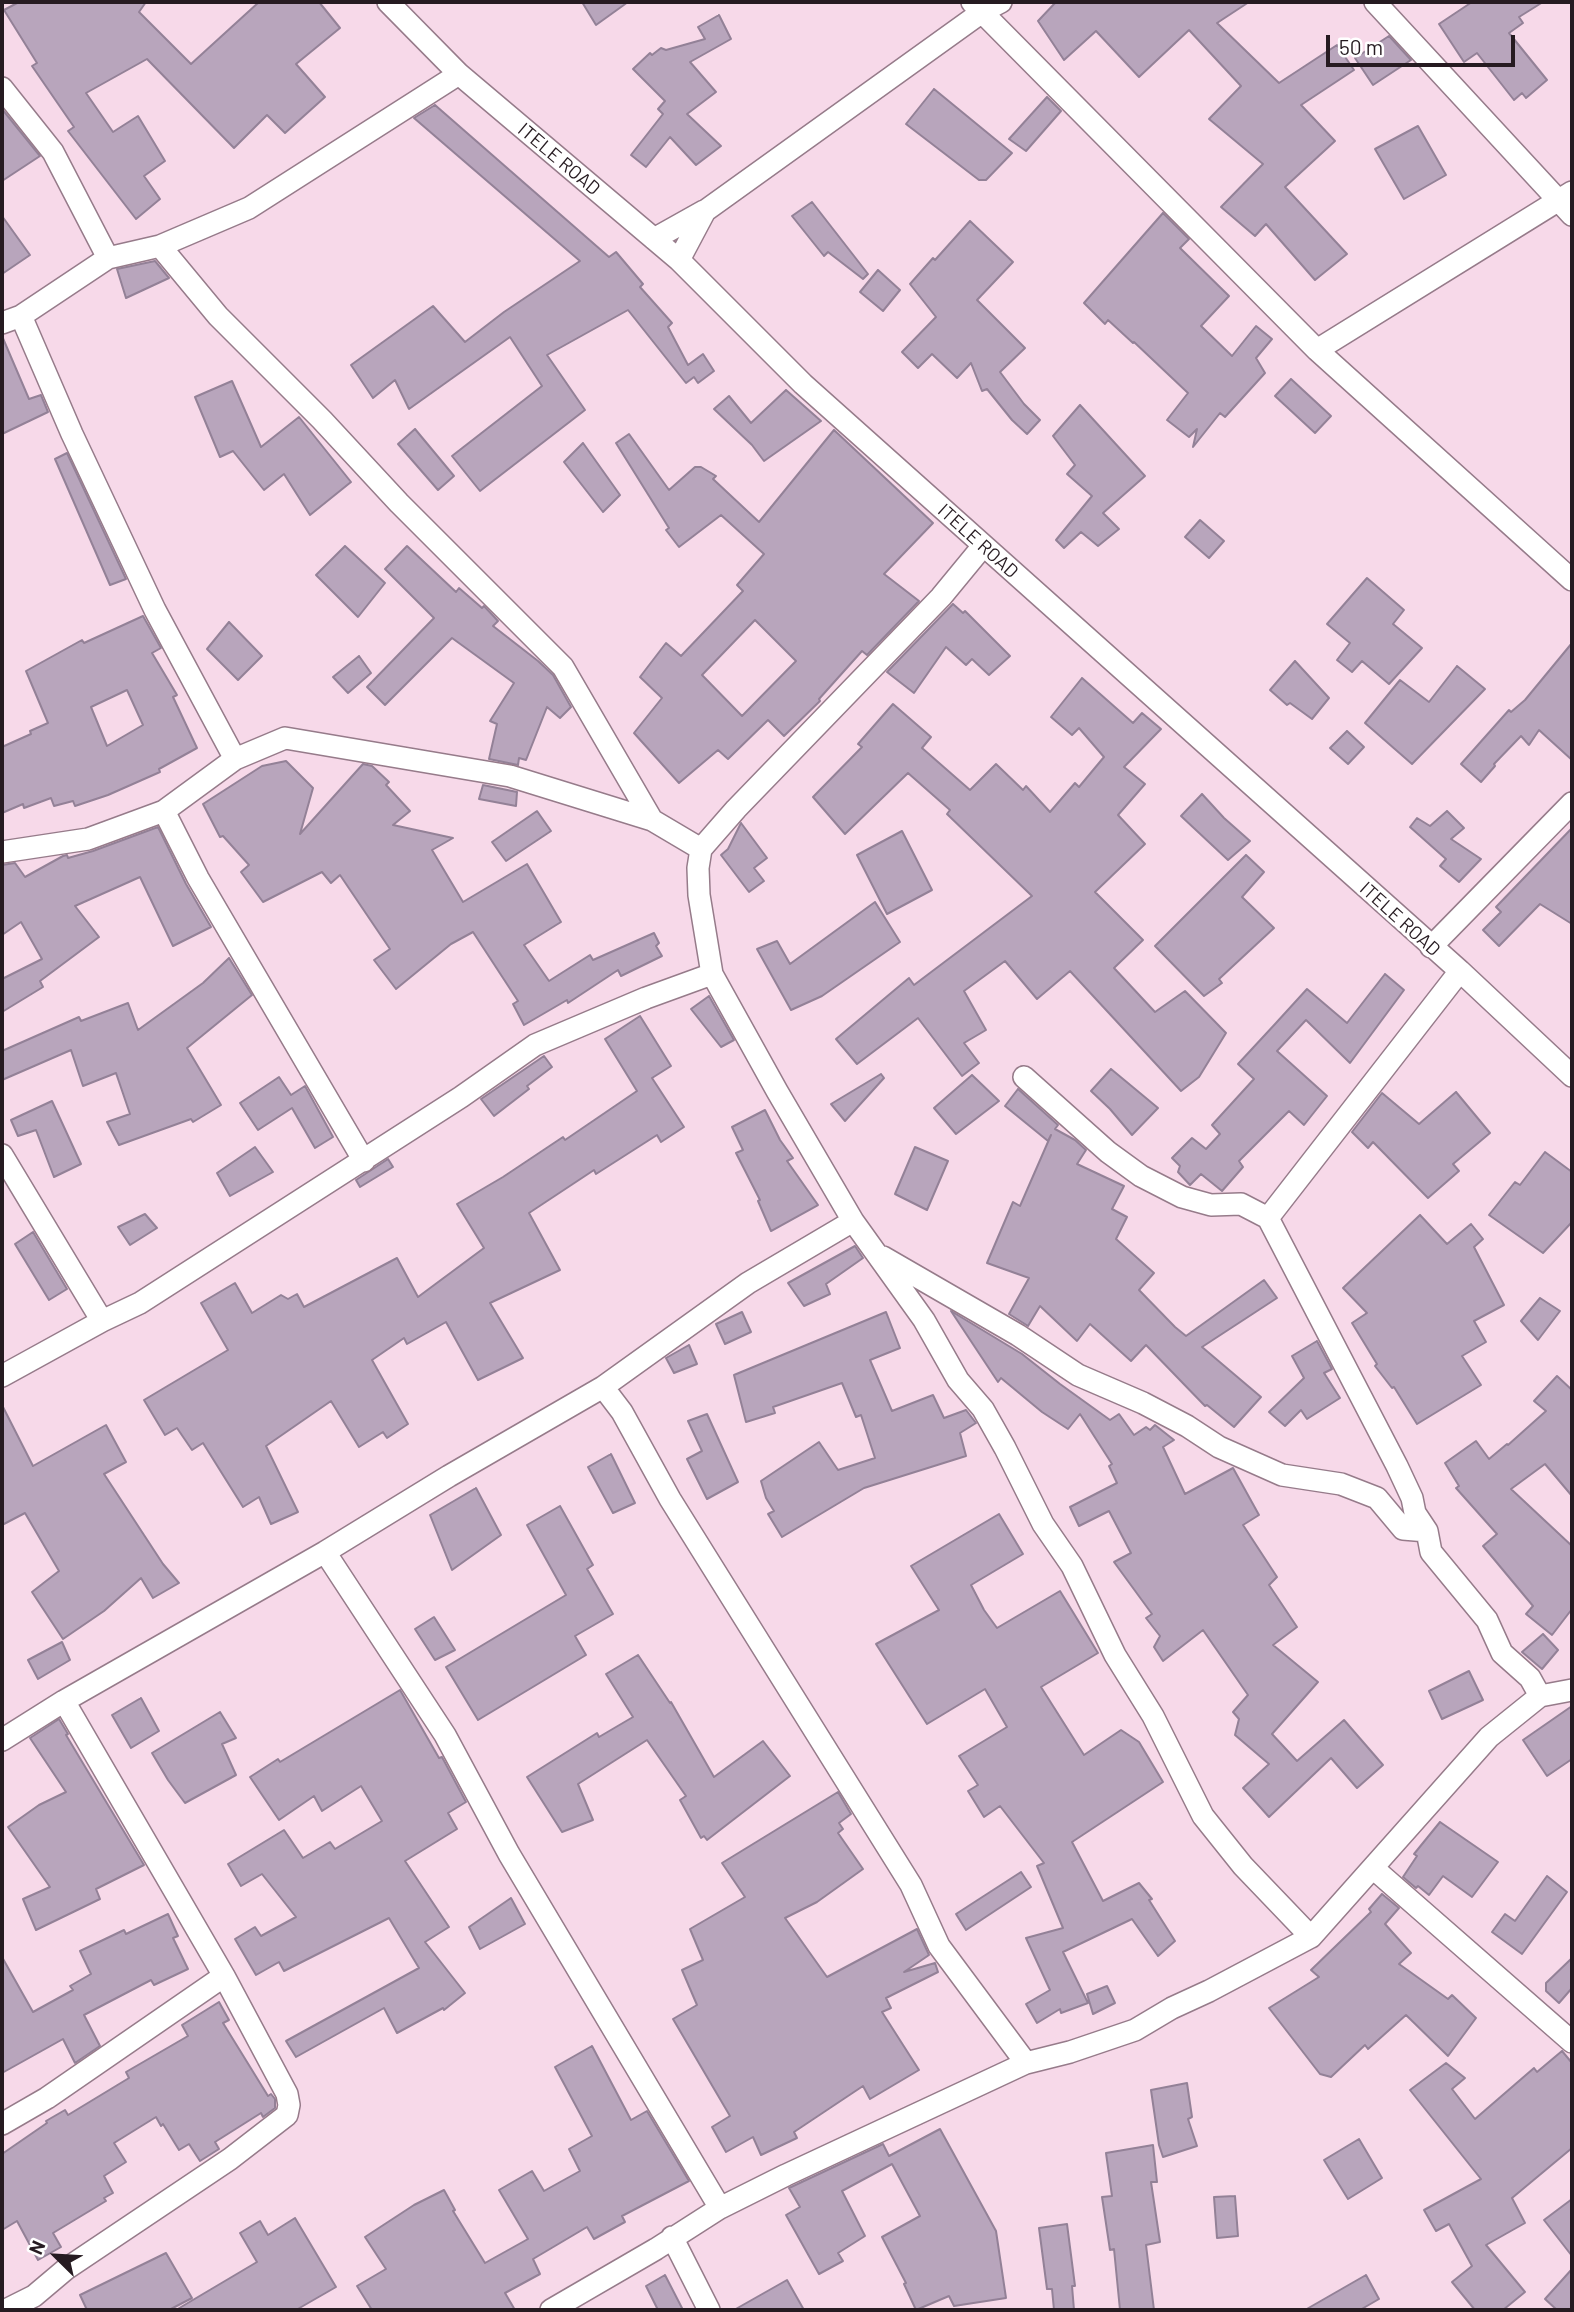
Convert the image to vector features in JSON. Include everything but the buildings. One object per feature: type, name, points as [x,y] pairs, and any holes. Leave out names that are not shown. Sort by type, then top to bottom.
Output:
[{"type":"street","name":"ITELE ROAD","points":[[388,2],[459,74],[679,260],[803,384],[1460,971],[1572,1076]]},
{"type":"street","points":[[1317,350],[1568,202],[1375,2]]},
{"type":"street","points":[[654,239],[705,211],[985,5],[1317,350],[1572,579]]},
{"type":"street","points":[[235,760],[155,610],[72,435],[11,320],[108,258],[160,246],[249,208],[459,74]]},
{"type":"street","points":[[2,88],[53,152],[108,258]]},
{"type":"street","points":[[679,260],[705,211]]},
{"type":"street","points":[[160,246],[218,316],[563,667],[652,820]]},
{"type":"street","points":[[983,546],[941,597],[701,849],[699,895],[712,974],[853,1221],[924,1320],[958,1380],[983,1409],[1043,1524],[1072,1566],[1115,1655],[1153,1716],[1203,1816],[1243,1866],[1311,1937]]},
{"type":"street","points":[[2,852],[88,839],[164,811],[235,760],[285,738],[510,776],[652,820],[701,849]]},
{"type":"street","points":[[1431,947],[1572,803]]},
{"type":"street","points":[[164,811],[198,878],[364,1160]]},
{"type":"street","points":[[1268,1218],[1460,971]]},
{"type":"street","points":[[2,1376],[151,1296],[461,1097],[535,1045],[646,998],[712,974]]},
{"type":"street","points":[[1024,1077],[1108,1152],[1141,1176],[1182,1198],[1211,1205],[1241,1205],[1268,1218],[1397,1466],[1412,1498],[1415,1513],[1427,1531],[1431,1552],[1487,1620],[1502,1653],[1530,1678],[1540,1696]]},
{"type":"street","points":[[2,1155],[102,1321]]},
{"type":"street","points":[[2,1740],[64,1701],[325,1552],[603,1387],[748,1283],[853,1221]]},
{"type":"street","points":[[878,1254],[1018,1335],[1078,1375],[1143,1403],[1187,1426],[1219,1447],[1282,1475],[1341,1484],[1377,1498],[1403,1529],[1427,1531]]},
{"type":"street","points":[[603,1387],[622,1412],[670,1499],[911,1885],[939,1946],[1026,2063]]},
{"type":"street","points":[[325,1552],[445,1735],[509,1854],[719,2208]]},
{"type":"street","points":[[551,2310],[719,2208],[1026,2063],[1070,2052],[1135,2029],[1311,1937],[1489,1737],[1540,1696],[1572,1690]]},
{"type":"street","points":[[6,2310],[40,2303],[66,2269],[230,2159],[286,2115],[289,2105],[286,2094],[224,1976],[64,1701]]},
{"type":"street","points":[[1373,1868],[1572,2042]]},
{"type":"street","points":[[2,2124],[47,2098],[224,1976]]},
{"type":"street","points":[[672,2237],[709,2310]]}]
